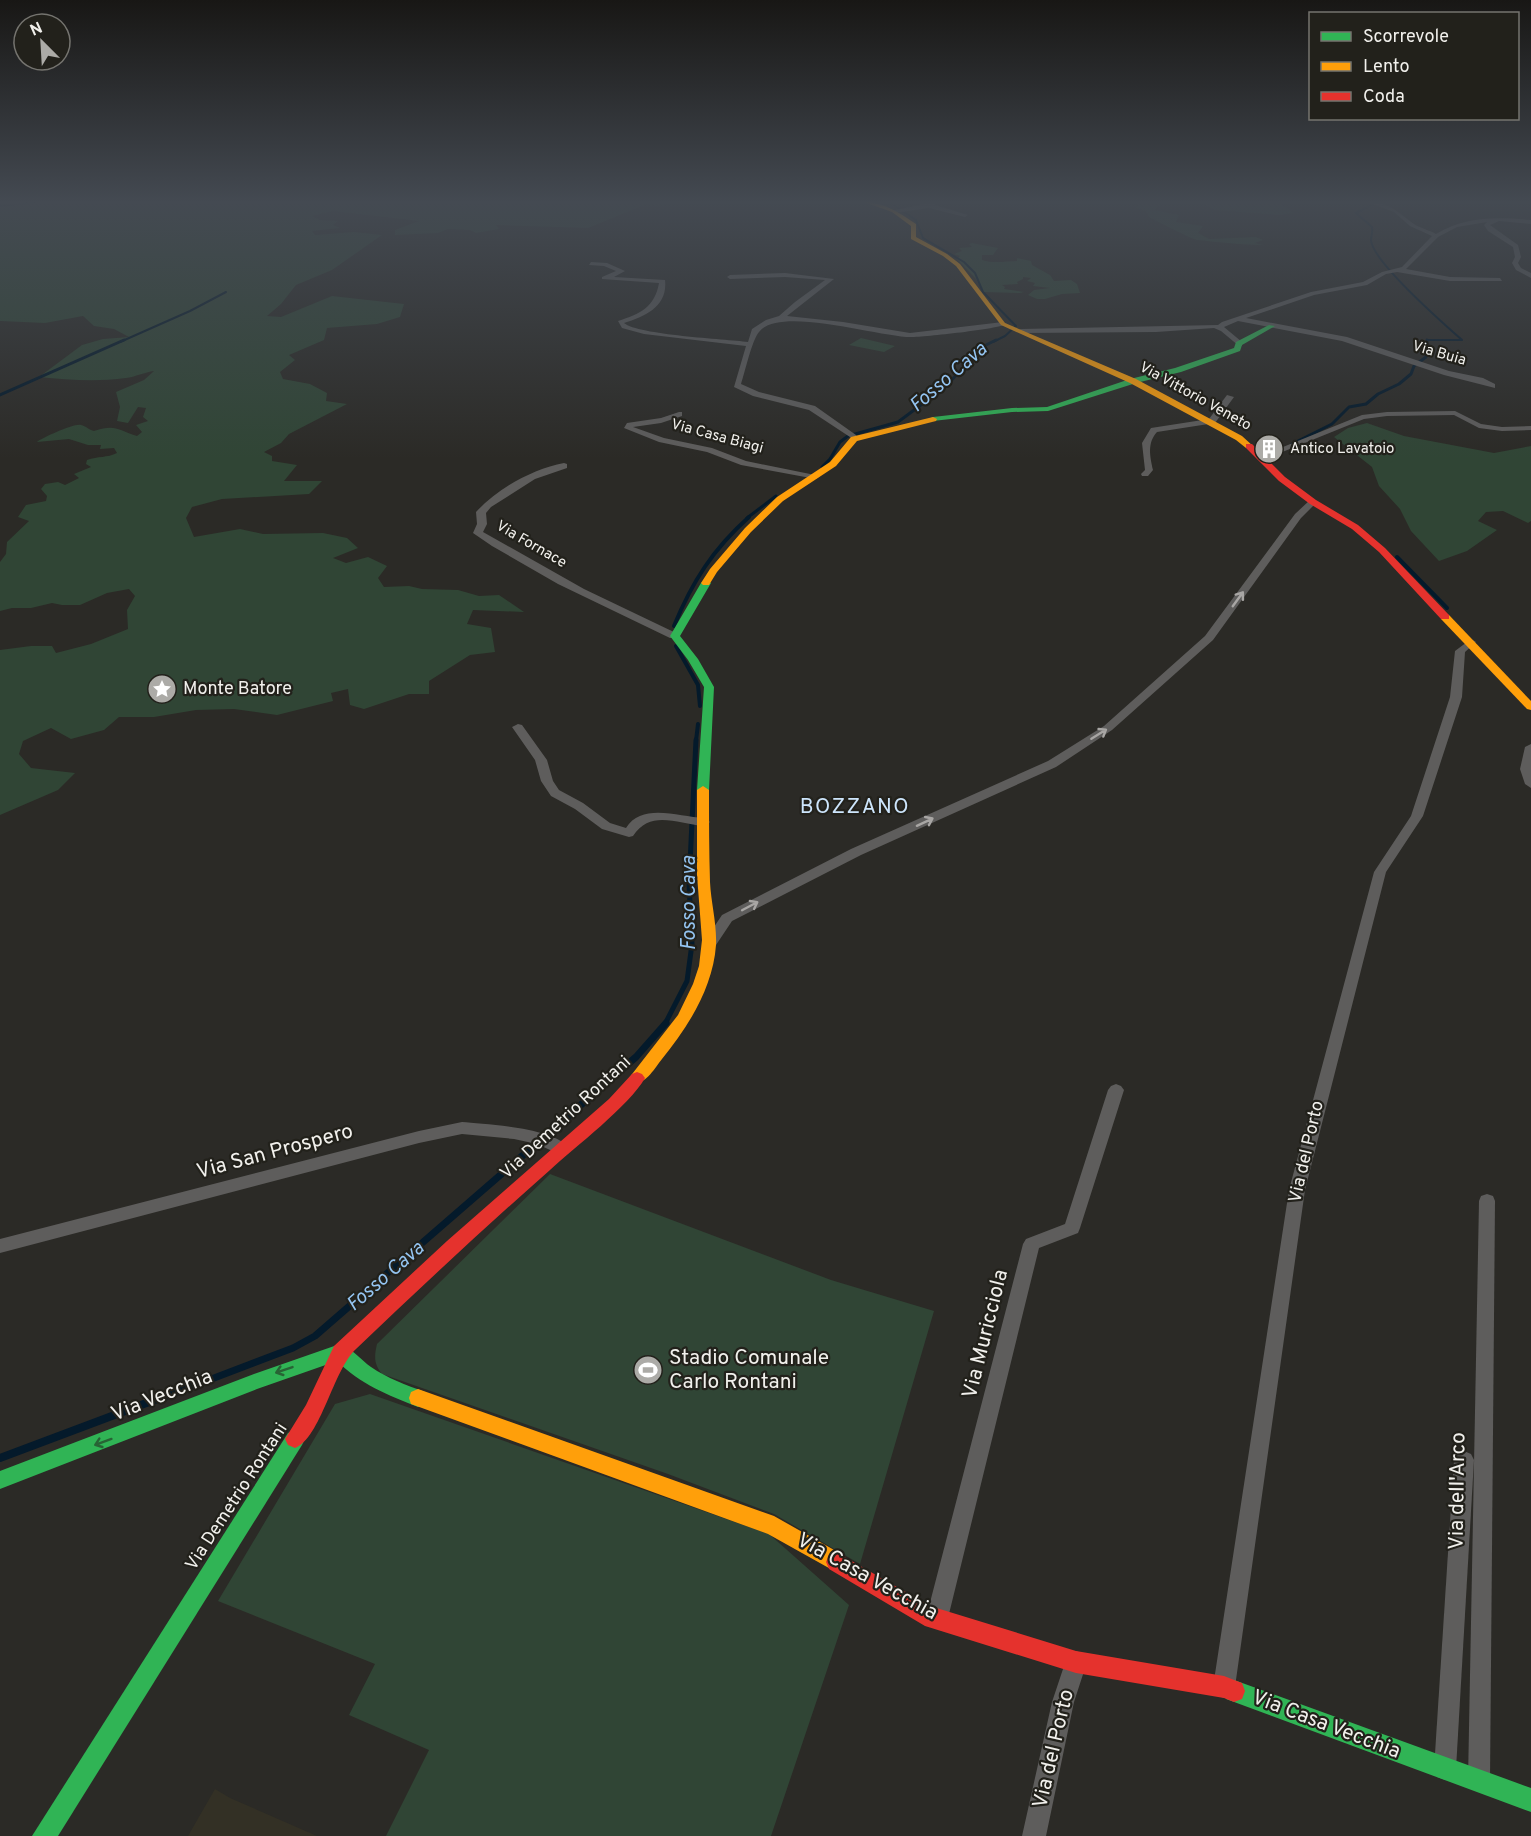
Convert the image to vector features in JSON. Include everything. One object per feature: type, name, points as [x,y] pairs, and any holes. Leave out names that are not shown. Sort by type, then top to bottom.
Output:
[{"type":"street","points":[[662,288],[661,295],[653,308],[620,322],[624,327],[644,332],[750,344]]},
{"type":"street","points":[[781,318],[819,288]]},
{"type":"street","points":[[975,288],[991,312],[1013,328]]},
{"type":"street","points":[[852,436],[812,408],[741,388],[737,382],[747,362],[755,331],[768,321],[781,318],[843,324],[910,335],[1013,328],[1156,330],[1220,327],[1238,318],[1313,293],[1344,288]]},
{"type":"street","name":"Via Buia","points":[[1238,318],[1344,339],[1470,377],[1492,386]]},
{"type":"street","points":[[672,635],[713,571],[748,530],[780,499],[813,475],[833,464],[852,436],[940,417],[1048,409],[1224,354],[1237,349],[1239,344],[1271,326]]},
{"type":"street","points":[[1220,327],[1239,344]]},
{"type":"street","name":"Via Vittorio Veneto","points":[[1013,328],[1133,381],[1239,438],[1262,457],[1282,479],[1313,502],[1355,528],[1382,550],[1531,707]]},
{"type":"street","points":[[1145,474],[1149,470],[1145,444],[1149,434],[1154,430],[1209,422],[1220,413],[1230,397]]},
{"type":"street","points":[[1262,457],[1362,417],[1387,414],[1455,412],[1479,426],[1502,429],[1531,428]]},
{"type":"street","name":"Via Casa Biagi","points":[[679,414],[668,421],[638,423],[628,428],[662,440],[709,450],[744,463],[813,475]]},
{"type":"street","name":"Via Fornace","points":[[564,466],[550,469],[493,500],[481,512],[483,524],[478,533],[494,545],[563,583],[631,618],[672,635]]},
{"type":"street","points":[[708,945],[726,918],[856,852],[1052,764],[1108,728],[1209,638],[1298,516],[1313,502]]},
{"type":"street","name":"Via Demetrio Rontani","points":[[44,1836],[314,1411],[340,1352],[550,1144],[614,1103],[664,1049],[689,1009],[706,963],[708,945],[704,884],[694,822],[704,763],[709,687],[693,659],[672,635]]},
{"type":"street","name":"Via del Porto","points":[[1224,1687],[1297,1190],[1380,872],[1417,816],[1456,697],[1460,651],[1471,642]]},
{"type":"street","points":[[519,727],[541,760],[547,781],[555,794],[579,806],[606,826],[629,833],[639,820],[653,815],[694,822]]},
{"type":"street","points":[[1531,747],[1526,769],[1531,784]]},
{"type":"street","name":"Via Muricciola","points":[[937,1618],[1032,1244],[1072,1228],[1116,1090]]},
{"type":"street","name":"Via San Prospero","points":[[0,1246],[419,1137],[462,1128],[523,1133],[550,1144]]},
{"type":"street","name":"Via dell'Arco","points":[[1479,1782],[1487,1201]]},
{"type":"street","name":"Via Casa Vecchia","points":[[340,1352],[358,1371],[380,1384],[774,1526],[926,1614],[1076,1662],[1224,1687],[1531,1800]]},
{"type":"street","name":"Via Vecchia","points":[[0,1480],[117,1437],[272,1374],[340,1352]]},
{"type":"street","points":[[1445,1770],[1464,1460]]},
{"type":"street","name":"Via del Porto","points":[[1034,1836],[1063,1702],[1076,1662]]},
{"type":"shaded area","points":[[215,1789],[230,1798],[317,1836],[188,1836]]},
{"type":"green space","points":[[0,288],[294,288],[281,304],[267,316],[281,317],[332,296],[404,304],[400,317],[377,324],[327,328],[324,340],[289,355],[295,360],[280,372],[283,379],[310,384],[327,393],[326,401],[347,404],[289,434],[281,443],[264,452],[272,456],[272,461],[297,465],[284,481],[322,481],[309,494],[222,499],[192,507],[186,518],[194,537],[240,529],[263,534],[323,533],[347,538],[358,548],[333,558],[346,563],[368,557],[387,566],[378,578],[384,587],[409,586],[422,589],[458,590],[479,596],[499,595],[524,612],[473,610],[467,624],[491,628],[495,652],[470,655],[429,681],[429,694],[409,694],[364,709],[350,705],[348,689],[331,693],[333,701],[277,715],[234,709],[196,710],[154,717],[119,717],[104,730],[71,739],[51,728],[23,741],[19,754],[31,768],[75,773],[58,790],[0,815],[0,650],[52,646],[56,653],[91,644],[128,629],[127,610],[135,596],[129,589],[107,593],[80,605],[52,603],[0,611],[0,562],[6,554],[7,542],[29,521],[18,517],[26,505],[46,501],[47,496],[41,489],[45,484],[58,482],[65,485],[79,478],[74,474],[91,467],[86,464],[87,460],[117,453],[114,448],[100,449],[101,445],[88,445],[69,439],[37,442],[58,431],[77,425],[94,431],[107,428],[116,429],[137,436],[142,432],[136,425],[148,421],[143,417],[146,408],[138,407],[128,423],[117,421],[120,407],[116,392],[144,380],[154,371],[104,380],[39,377],[82,345],[103,339],[129,337],[114,329],[94,326],[83,316],[45,323],[0,321]]},
{"type":"green space","points":[[981,288],[1005,288],[1024,292],[1020,293],[983,292]]},
{"type":"green space","points":[[1047,288],[1078,288],[1080,293],[1062,294],[1045,299],[1037,299],[1028,295],[1034,290],[1050,288]]},
{"type":"green space","points":[[861,338],[895,346],[884,352],[849,345]]},
{"type":"green space","points":[[1367,423],[1404,436],[1494,453],[1531,446],[1531,521],[1528,523],[1503,511],[1486,512],[1478,521],[1497,530],[1467,551],[1439,561],[1411,531],[1400,509],[1379,486],[1372,467],[1334,437],[1348,428]]},
{"type":"green space","name":"Stadio Comunale Carlo Rontani","points":[[550,1174],[831,1280],[934,1311],[860,1564],[774,1514],[668,1474],[382,1374],[375,1360],[377,1344]]},
{"type":"green space","points":[[370,1394],[769,1534],[849,1605],[771,1836],[386,1836],[429,1750],[349,1715],[375,1664],[218,1601],[335,1404]]},
{"type":"waterway","name":"Fosso Cava","points":[[981,288],[1016,326],[1005,336],[993,342]]},
{"type":"waterway","points":[[1406,288],[1462,340],[1427,340]]},
{"type":"waterway","points":[[120,342],[190,311],[226,292]]},
{"type":"waterway","points":[[0,395],[124,340]]},
{"type":"waterway","name":"Fosso Cava","points":[[822,467],[830,459],[840,442],[848,436],[898,422],[945,387],[984,346],[996,340]]},
{"type":"waterway","points":[[1292,444],[1332,424],[1349,407],[1366,404],[1378,394],[1399,384],[1411,374],[1414,366],[1426,357],[1427,340]]},
{"type":"waterway","name":"Fosso Cava","points":[[747,518],[776,496]]},
{"type":"waterway","name":"Fosso Cava","points":[[674,626],[688,595],[705,567],[725,541],[749,517]]},
{"type":"waterway","points":[[1397,557],[1447,608]]},
{"type":"waterway","name":"Fosso Cava","points":[[676,646],[698,685],[700,706]]},
{"type":"waterway","name":"Fosso Cava","points":[[696,741],[698,724]]},
{"type":"waterway","name":"Fosso Cava","points":[[665,1024],[687,981],[692,944],[689,884],[696,740]]},
{"type":"waterway","name":"Fosso Cava","points":[[201,1383],[293,1348],[315,1336],[636,1057],[666,1023]]},
{"type":"waterway","name":"Fosso Cava","points":[[0,1458],[205,1381]]},
{"type":"traffic: fast","points":[[933,419],[1012,410],[1048,409],[1133,381],[1178,370],[1237,349],[1239,344],[1271,326]]},
{"type":"traffic: fast","points":[[703,790],[709,687],[693,659],[675,636],[706,583]]},
{"type":"traffic: fast","points":[[0,1480],[254,1382],[340,1352],[358,1369],[376,1380],[418,1398]]},
{"type":"traffic: fast","points":[[44,1836],[295,1439]]},
{"type":"traffic: fast","points":[[1234,1691],[1531,1800]]},
{"type":"traffic: slow","points":[[975,288],[1003,324],[1133,381],[1239,438],[1249,446]]},
{"type":"traffic: slow","points":[[706,583],[713,571],[748,530],[780,499],[833,464],[854,439],[933,419]]},
{"type":"traffic: slow","points":[[1445,617],[1531,707]]},
{"type":"traffic: slow","points":[[637,1078],[684,1018],[706,966],[709,940],[703,875],[703,790]]},
{"type":"traffic: slow","points":[[418,1398],[774,1526],[836,1562]]},
{"type":"traffic: jam","points":[[1249,446],[1282,479],[1313,502],[1355,527],[1382,550],[1445,617]]},
{"type":"traffic: jam","points":[[295,1439],[313,1411],[340,1352],[453,1246],[614,1103],[637,1078]]},
{"type":"traffic: jam","points":[[836,1562],[925,1615],[1076,1662],[1224,1687],[1234,1691]]},
{"type":"place","name":"Antico Lavatoio","points":[[1269,449]]},
{"type":"place","name":"Monte Batore","points":[[162,689]]},
{"type":"place","name":"Stadio Comunale Carlo Rontani","points":[[648,1370]]},
{"type":"district","name":"BOZZANO","points":[[855,807]]}]
